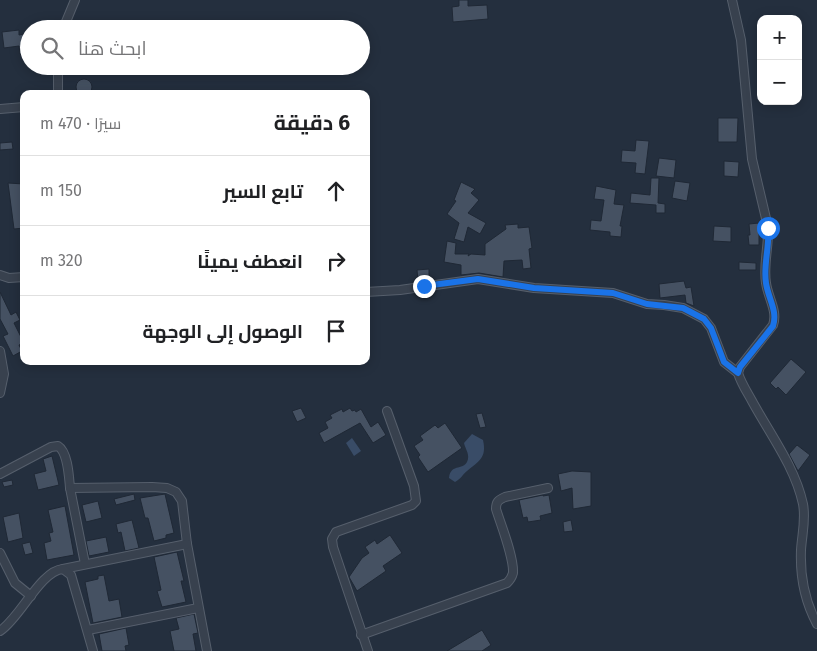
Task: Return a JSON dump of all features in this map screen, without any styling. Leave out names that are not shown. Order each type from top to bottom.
[{"type":"street","points":[[67,20],[75,0]]},
{"type":"street","points":[[732,0],[742,40],[752,159],[768,228],[766,282],[775,318],[773,326],[740,367],[738,373]]},
{"type":"street","points":[[58,75],[58,90]]},
{"type":"street","points":[[0,109],[20,107]]},
{"type":"street","points":[[0,275],[9,278],[20,277]]},
{"type":"street","points":[[370,292],[400,290],[478,279],[534,288],[613,293],[647,304],[683,308],[704,319],[711,328],[724,362],[738,373],[798,487],[803,504],[804,517],[801,564],[808,607],[817,624]]},
{"type":"street","points":[[0,351],[4,366],[0,394]]},
{"type":"street","points":[[368,651],[361,635],[332,539],[336,532],[412,505],[416,501],[414,486],[387,411]]},
{"type":"street","points":[[0,474],[51,447],[58,446],[63,452],[85,564]]},
{"type":"street","points":[[70,488],[167,488],[176,492],[182,502],[187,544],[207,651]]},
{"type":"street","points":[[361,635],[507,583],[513,572],[496,504],[499,499],[504,497],[548,488]]},
{"type":"street","points":[[0,631],[11,622],[50,574],[58,569],[187,544]]},
{"type":"street","points":[[0,553],[15,583],[31,596]]},
{"type":"street","points":[[63,568],[71,575],[93,651]]},
{"type":"street","points":[[88,630],[198,608]]},
{"type":"water","points":[[472,434],[483,440],[483,455],[478,462],[455,482],[449,478],[450,473],[455,468],[466,463],[468,455],[464,443]]},
{"type":"water","points":[[352,438],[361,451],[354,456],[346,443]]},
{"type":"building","points":[[459,0],[468,0],[468,6],[487,5],[488,19],[453,22],[452,7],[459,6]]},
{"type":"building","points":[[19,30],[20,54],[19,46],[4,48],[2,32]]},
{"type":"building","points":[[84,79],[90,81],[91,90],[77,90],[76,87],[78,81]]},
{"type":"building","points":[[718,118],[738,118],[737,142],[718,142]]},
{"type":"building","points":[[636,140],[649,141],[645,174],[635,173],[636,163],[621,162],[622,150],[635,151]]},
{"type":"building","points":[[12,142],[13,149],[0,150],[0,143]]},
{"type":"building","points":[[659,158],[676,160],[674,178],[656,176]]},
{"type":"building","points":[[724,161],[739,162],[738,177],[724,176]]},
{"type":"building","points":[[651,178],[659,178],[658,203],[665,204],[665,213],[656,213],[656,205],[630,203],[631,193],[650,195]]},
{"type":"building","points":[[675,181],[690,183],[687,201],[672,198]]},
{"type":"building","points":[[461,182],[475,189],[471,193],[479,200],[468,213],[486,223],[480,234],[468,227],[464,242],[454,239],[459,223],[447,214],[456,201],[454,200]]},
{"type":"building","points":[[8,183],[20,184],[20,228],[14,229]]},
{"type":"building","points":[[596,186],[616,190],[614,204],[624,205],[620,226],[622,226],[621,237],[610,236],[610,232],[590,230],[591,220],[601,221],[604,200],[594,199]]},
{"type":"building","points":[[759,223],[759,245],[749,245],[749,224]]},
{"type":"building","points":[[518,224],[518,228],[529,227],[532,248],[529,249],[531,268],[523,269],[522,260],[504,261],[503,277],[479,273],[461,275],[461,265],[444,262],[447,241],[456,243],[455,254],[469,254],[468,256],[471,254],[485,255],[485,244],[506,229],[505,225]]},
{"type":"building","points":[[714,226],[731,227],[731,242],[713,241]]},
{"type":"building","points":[[739,262],[756,263],[756,270],[739,270]]},
{"type":"building","points":[[429,269],[429,279],[418,280],[417,270]]},
{"type":"building","points":[[684,281],[686,288],[691,287],[694,306],[686,303],[685,295],[660,298],[659,284]]},
{"type":"building","points":[[0,292],[11,315],[16,312],[20,320],[14,323],[20,335],[20,352],[13,356],[3,336],[8,334],[0,319]]},
{"type":"building","points":[[791,359],[806,372],[786,395],[778,387],[776,389],[770,383]]},
{"type":"building","points":[[301,408],[306,418],[297,422],[292,411]]},
{"type":"building","points":[[350,408],[356,412],[361,409],[371,427],[378,422],[386,435],[373,443],[360,423],[324,443],[319,433],[328,428],[325,422],[332,418],[330,415],[342,409],[343,412]]},
{"type":"building","points":[[482,413],[486,427],[480,428],[476,414]]},
{"type":"building","points":[[445,423],[462,448],[428,472],[418,457],[420,455],[414,446],[423,440],[420,436],[435,425],[438,428]]},
{"type":"building","points":[[797,445],[810,455],[798,471],[789,454]]},
{"type":"building","points":[[52,456],[59,485],[38,490],[34,474],[46,471],[43,459]]},
{"type":"building","points":[[572,471],[591,472],[591,506],[573,509],[572,488],[561,491],[558,474]]},
{"type":"building","points":[[12,480],[13,485],[4,487],[2,482]]},
{"type":"building","points":[[134,494],[135,500],[116,505],[114,499]]},
{"type":"building","points":[[165,494],[174,533],[166,535],[166,538],[154,541],[140,498]]},
{"type":"building","points":[[549,495],[552,513],[540,516],[541,520],[528,522],[527,517],[523,518],[519,500]]},
{"type":"building","points":[[98,501],[102,518],[86,522],[82,505]]},
{"type":"building","points":[[65,506],[74,555],[47,560],[44,543],[51,541],[49,533],[53,532],[48,510]]},
{"type":"building","points":[[19,513],[23,538],[8,542],[3,517]]},
{"type":"building","points":[[132,520],[139,548],[125,551],[121,532],[118,533],[116,524]]},
{"type":"building","points":[[571,520],[573,531],[564,532],[563,522]]},
{"type":"building","points":[[390,535],[402,553],[383,566],[386,571],[357,591],[349,577],[362,558],[369,553],[365,547],[375,540],[377,544]]},
{"type":"building","points":[[106,537],[109,552],[89,556],[86,541]]},
{"type":"building","points":[[30,542],[33,553],[25,555],[22,544]]},
{"type":"building","points":[[177,552],[184,581],[181,581],[186,602],[162,607],[157,591],[161,590],[154,557]]},
{"type":"building","points":[[104,575],[109,601],[119,599],[122,617],[93,623],[85,582],[98,579],[98,576]]},
{"type":"building","points":[[194,614],[198,633],[193,634],[196,651],[174,651],[170,631],[179,629],[176,618]]},
{"type":"building","points":[[126,628],[129,645],[125,646],[126,651],[102,651],[99,634]]},
{"type":"building","points":[[482,630],[491,645],[482,651],[447,651]]},
{"type":"route","points":[[424,286],[478,279],[534,288],[613,293],[635,302],[683,308],[704,319],[711,328],[724,362],[738,373],[748,356],[773,326],[775,318],[766,282],[768,228]]}]
